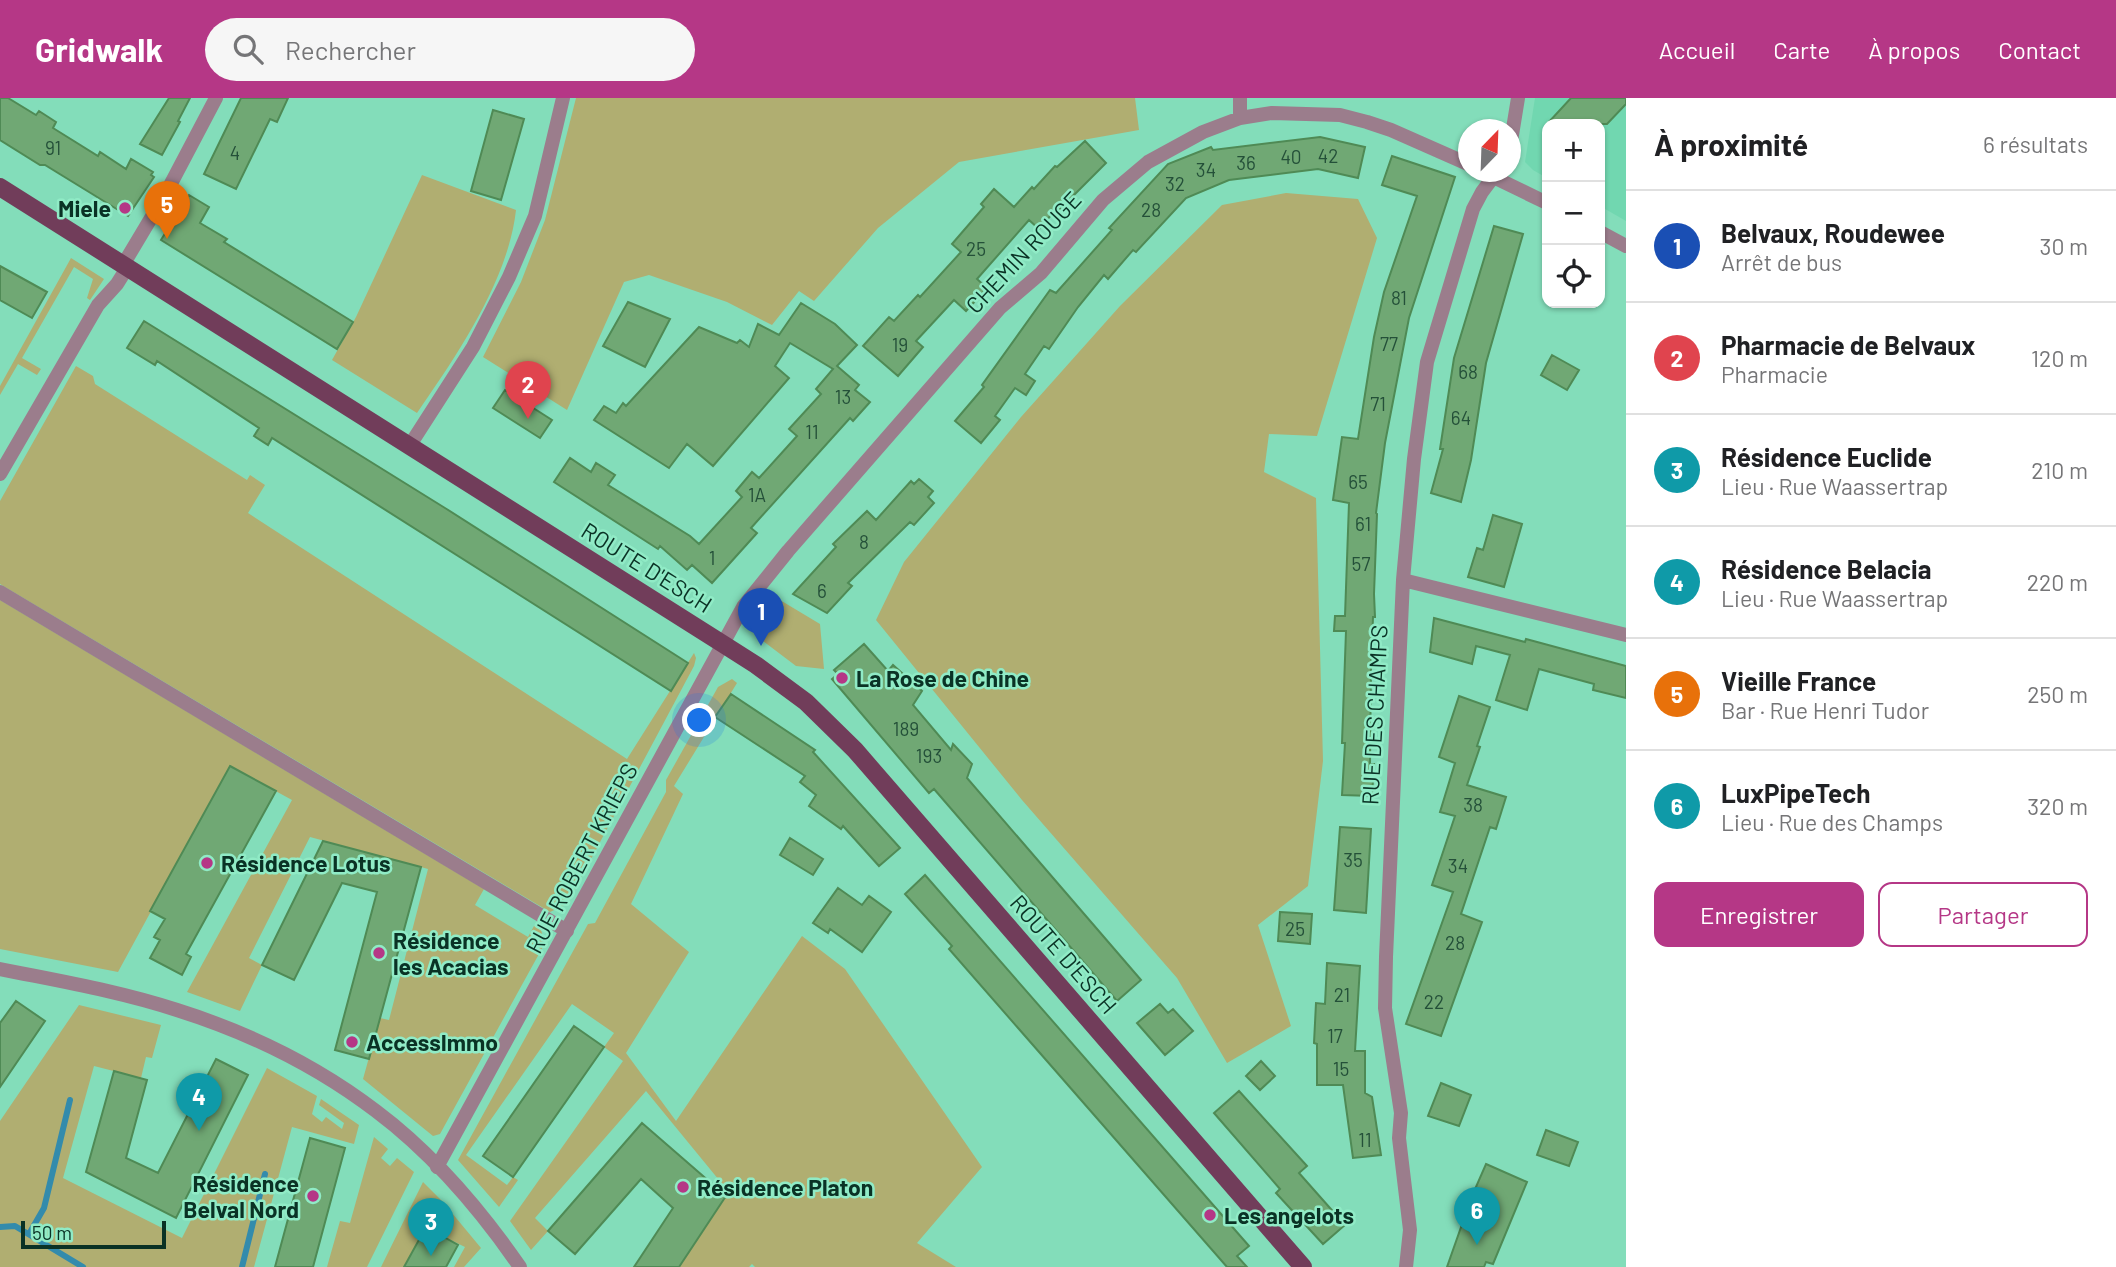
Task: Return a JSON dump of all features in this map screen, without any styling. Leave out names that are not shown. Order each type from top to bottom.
[{"type":"main road","name":"ROUTE D'ESCH","points":[[0,187],[723,643],[806,702],[855,750],[1303,1267]]},
{"type":"street","points":[[0,474],[98,305],[117,284],[216,98]]},
{"type":"street","points":[[410,445],[473,347],[509,277],[535,216],[563,98]]},
{"type":"street","points":[[1240,98],[1240,118]]},
{"type":"street","points":[[1515,119],[1518,98]]},
{"type":"street","name":"CHEMIN ROUGE","points":[[723,643],[743,607],[788,551],[1000,308],[1041,273],[1103,200],[1147,162],[1203,132],[1240,118],[1272,113],[1340,115],[1391,130],[1458,160]]},
{"type":"street","name":"RUE DES CHAMPS","points":[[1406,1267],[1410,1230],[1408,1199],[1399,1138],[1401,1113],[1385,1008],[1403,580],[1414,459],[1427,362],[1474,209],[1487,182]]},
{"type":"street","points":[[1508,182],[1542,200]]},
{"type":"street","points":[[1605,235],[1626,246]]},
{"type":"street","points":[[1403,580],[1626,635]]},
{"type":"street","points":[[0,592],[567,931]]},
{"type":"street","name":"RUE ROBERT KRIEPS","points":[[438,1167],[723,643]]},
{"type":"street","points":[[0,969],[124,995],[175,1009],[226,1027],[315,1072],[368,1105],[438,1167],[475,1206],[520,1267]]},
{"type":"shaded area","points":[[576,98],[1135,98],[1139,130],[959,162],[878,228],[814,301],[799,291],[772,325],[727,302],[649,275],[624,282],[567,410],[483,357],[521,282],[545,220]]},
{"type":"shaded area","points":[[1535,98],[1626,98],[1626,221],[1605,209],[1605,119],[1542,119],[1542,175],[1525,162]]},
{"type":"shaded area","points":[[422,175],[516,210],[503,264],[492,290],[464,342],[417,413],[332,360],[356,317]]},
{"type":"shaded area","points":[[1286,193],[1358,199],[1377,238],[1317,436],[1269,434],[1264,472],[1316,498],[1323,761],[1308,886],[1258,925],[1291,1026],[1227,1063],[1177,978],[1022,800],[876,620],[904,562],[1021,417],[1120,306],[1222,205]]},
{"type":"shaded area","points":[[71,258],[104,279],[90,300],[87,298],[93,279],[74,267],[22,358],[41,369],[37,375],[18,364],[0,395],[0,386]]},
{"type":"shaded area","points":[[76,366],[93,376],[95,384],[247,480],[250,475],[265,485],[248,513],[627,759],[694,653],[694,666],[567,904],[550,912],[0,584],[0,501]]},
{"type":"shaded area","points":[[775,597],[820,624],[824,669],[796,666],[759,638],[759,621]]},
{"type":"shaded area","points":[[0,600],[484,889],[475,905],[528,937],[534,926],[541,930],[545,943],[440,1134],[433,1136],[363,1079],[380,1018],[389,1020],[428,869],[310,837],[249,958],[262,965],[240,1011],[187,992],[292,800],[230,766],[118,972],[0,949]]},
{"type":"shaded area","points":[[732,679],[737,683],[674,786],[683,794],[631,904],[689,952],[626,1053],[676,1121],[802,936],[845,969],[982,1167],[917,1243],[956,1267],[755,1267],[752,1264],[749,1267],[679,1267],[728,1191],[646,1091],[535,1218],[548,1231],[531,1250],[510,1221],[623,1061],[604,1047],[614,1033],[572,1004],[466,1155],[507,1185],[513,1177],[518,1180],[499,1207],[458,1160],[588,924],[595,923],[666,792],[666,780],[718,687]]},
{"type":"shaded area","points":[[79,1005],[161,1025],[152,1058],[146,1057],[141,1078],[94,1066],[63,1178],[182,1238],[267,1068],[317,1096],[312,1114],[322,1122],[326,1117],[342,1129],[344,1123],[319,1105],[321,1099],[359,1125],[354,1144],[292,1127],[254,1267],[0,1267],[0,1121]]},
{"type":"shaded area","points":[[374,1137],[388,1149],[381,1158],[390,1166],[397,1158],[414,1172],[367,1267],[327,1267],[340,1221],[350,1223]]},
{"type":"shaded area","points":[[423,1182],[481,1248],[464,1267],[454,1267],[465,1247],[426,1228],[404,1267],[381,1267]]},
{"type":"building","points":[[0,98],[8,98],[36,115],[39,111],[56,122],[53,128],[98,156],[100,152],[126,169],[131,159],[153,172],[151,175],[154,177],[128,216],[0,140]]},
{"type":"building","points":[[169,98],[190,98],[162,155],[140,144]]},
{"type":"building","points":[[241,98],[288,98],[277,122],[270,119],[236,189],[204,174]]},
{"type":"building","points":[[1571,98],[1626,98],[1626,104],[1607,124],[1605,119],[1552,119]]},
{"type":"building","points":[[493,110],[524,119],[501,200],[471,191]]},
{"type":"building","points":[[1320,137],[1365,147],[1358,178],[1318,169],[1229,180],[1186,198],[1136,252],[1133,250],[1108,279],[1104,275],[1049,349],[1044,346],[1025,374],[1035,381],[1026,395],[1015,388],[995,416],[1000,420],[981,443],[955,421],[984,387],[982,385],[1050,290],[1056,293],[1112,230],[1109,228],[1168,164],[1211,147],[1213,150]]},
{"type":"building","points":[[1085,141],[1106,163],[1060,209],[1058,207],[1039,229],[1029,220],[977,279],[987,288],[966,311],[954,300],[916,341],[923,347],[898,376],[863,346],[889,317],[894,321],[918,295],[920,297],[961,252],[952,244],[984,207],[981,204],[994,189],[1014,207],[1032,187],[1034,189],[1055,166]]},
{"type":"building","points":[[1392,156],[1455,177],[1409,318],[1385,443],[1376,513],[1375,617],[1371,669],[1370,764],[1374,764],[1372,796],[1342,795],[1346,631],[1334,631],[1335,616],[1345,616],[1349,503],[1333,500],[1342,437],[1358,439],[1384,292],[1417,196],[1382,185]]},
{"type":"building","points":[[189,195],[209,207],[200,223],[227,239],[224,242],[353,322],[337,349],[161,240]]},
{"type":"building","points":[[1494,226],[1523,234],[1486,363],[1471,460],[1461,502],[1431,493],[1443,449],[1440,449],[1454,358]]},
{"type":"building","points":[[0,266],[47,292],[32,318],[0,300]]},
{"type":"building","points":[[628,302],[670,319],[645,367],[603,346]]},
{"type":"building","points":[[801,303],[835,324],[857,345],[837,366],[859,385],[855,390],[870,402],[853,421],[850,418],[751,528],[757,533],[712,583],[692,565],[687,570],[660,546],[658,549],[554,482],[570,458],[591,472],[596,463],[615,475],[608,485],[699,544],[742,497],[736,491],[752,472],[759,478],[797,436],[789,429],[821,394],[816,389],[833,369],[790,343],[775,366],[789,378],[713,466],[687,444],[669,468],[594,420],[604,406],[616,413],[623,403],[626,406],[699,327],[737,343],[740,340],[749,347],[758,324],[779,335]]},
{"type":"building","points":[[144,321],[688,663],[671,691],[272,438],[268,445],[254,436],[259,428],[157,361],[155,365],[127,348]]},
{"type":"building","points":[[1552,355],[1579,370],[1567,390],[1541,375]]},
{"type":"building","points":[[505,390],[552,420],[540,438],[493,408]]},
{"type":"building","points":[[919,479],[933,491],[928,497],[934,503],[914,525],[910,522],[848,583],[852,586],[827,613],[793,594],[836,547],[833,544],[867,511],[876,520],[911,481],[914,484]]},
{"type":"building","points":[[1493,515],[1522,524],[1504,587],[1468,577],[1477,548],[1483,550]]},
{"type":"building","points":[[1434,618],[1626,666],[1626,698],[1593,690],[1594,684],[1539,669],[1527,710],[1496,700],[1510,655],[1476,646],[1472,664],[1430,652]]},
{"type":"building","points":[[864,644],[888,671],[893,665],[922,691],[913,705],[951,750],[953,744],[972,764],[967,778],[1141,980],[1117,1001],[934,789],[929,793],[832,679],[838,674],[834,670]]},
{"type":"building","points":[[731,694],[815,750],[813,752],[900,848],[879,866],[843,826],[841,829],[809,806],[816,795],[800,782],[805,776],[715,717]]},
{"type":"building","points":[[1459,696],[1490,707],[1467,785],[1506,797],[1496,829],[1490,827],[1461,914],[1482,922],[1441,1036],[1406,1024],[1453,892],[1432,885],[1455,816],[1440,812],[1455,763],[1439,757]]},
{"type":"building","name":"Résidence Lotus","points":[[230,766],[276,791],[186,954],[191,957],[182,975],[150,958],[160,940],[154,937],[165,919],[150,911]]},
{"type":"building","points":[[1340,827],[1371,829],[1366,913],[1334,910]]},
{"type":"building","points":[[790,838],[823,859],[813,875],[780,855]]},
{"type":"building","name":"Résidence les Acacias","points":[[323,841],[421,867],[369,1059],[335,1050],[377,892],[342,883],[294,980],[262,965]]},
{"type":"building","points":[[925,875],[1249,1246],[1237,1256],[1247,1267],[1227,1267],[949,949],[952,946],[905,894]]},
{"type":"building","points":[[838,888],[862,905],[869,896],[891,912],[862,952],[830,929],[828,933],[813,923]]},
{"type":"building","points":[[1280,912],[1312,914],[1310,944],[1278,941]]},
{"type":"building","points":[[1327,963],[1360,966],[1355,1051],[1365,1051],[1365,1093],[1372,1097],[1381,1155],[1353,1158],[1343,1085],[1317,1085],[1317,1044],[1314,1043],[1316,1003],[1325,1004]]},
{"type":"building","points":[[16,1001],[45,1021],[0,1087],[0,1023]]},
{"type":"building","points":[[1160,1004],[1168,1013],[1173,1009],[1193,1031],[1165,1055],[1137,1023]]},
{"type":"building","points":[[574,1026],[604,1047],[513,1177],[483,1156]]},
{"type":"building","points":[[216,1059],[248,1075],[176,1218],[86,1172],[114,1071],[147,1080],[126,1158],[158,1173]]},
{"type":"building","points":[[1261,1061],[1275,1076],[1260,1090],[1246,1076]]},
{"type":"building","points":[[1441,1083],[1471,1095],[1459,1126],[1428,1116]]},
{"type":"building","points":[[1239,1091],[1307,1166],[1299,1173],[1345,1225],[1323,1244],[1276,1193],[1280,1189],[1214,1113]]},
{"type":"building","name":"Résidence Platon","points":[[642,1123],[726,1196],[679,1267],[634,1267],[673,1208],[641,1179],[575,1254],[548,1231]]},
{"type":"building","points":[[1546,1130],[1578,1142],[1569,1166],[1537,1155]]},
{"type":"building","name":"Résidence Belval Nord","points":[[310,1138],[345,1148],[313,1267],[275,1267]]},
{"type":"building","points":[[1486,1164],[1527,1182],[1493,1264],[1486,1262],[1484,1267],[1447,1267],[1465,1212]]},
{"type":"building","points":[[426,1227],[458,1245],[446,1267],[404,1267]]},
{"type":"waterway","points":[[29,1234],[44,1208],[70,1100]]},
{"type":"waterway","points":[[242,1267],[265,1174]]},
{"type":"waterway","points":[[0,1227],[15,1226],[83,1267]]},
{"type":"place","name":"Miele","points":[[125,208]]},
{"type":"place","name":"Vieille France","points":[[167,239]]},
{"type":"place","name":"Pharmacie de Belvaux","points":[[528,419]]},
{"type":"place","name":"Belvaux, Roudewee","points":[[761,646]]},
{"type":"place","name":"La Rose de Chine","points":[[842,678]]},
{"type":"place","name":"Résidence Lotus","points":[[207,863]]},
{"type":"place","name":"Résidence les Acacias","points":[[379,953]]},
{"type":"place","name":"AccessImmo","points":[[352,1042]]},
{"type":"place","name":"Résidence Belacia","points":[[199,1131]]},
{"type":"place","name":"Résidence Platon","points":[[683,1187]]},
{"type":"place","name":"Résidence Belval Nord","points":[[313,1196]]},
{"type":"place","name":"Les angelots","points":[[1210,1215]]},
{"type":"place","name":"LuxPipeTech","points":[[1477,1245]]},
{"type":"place","name":"Résidence Euclide","points":[[431,1256]]}]
